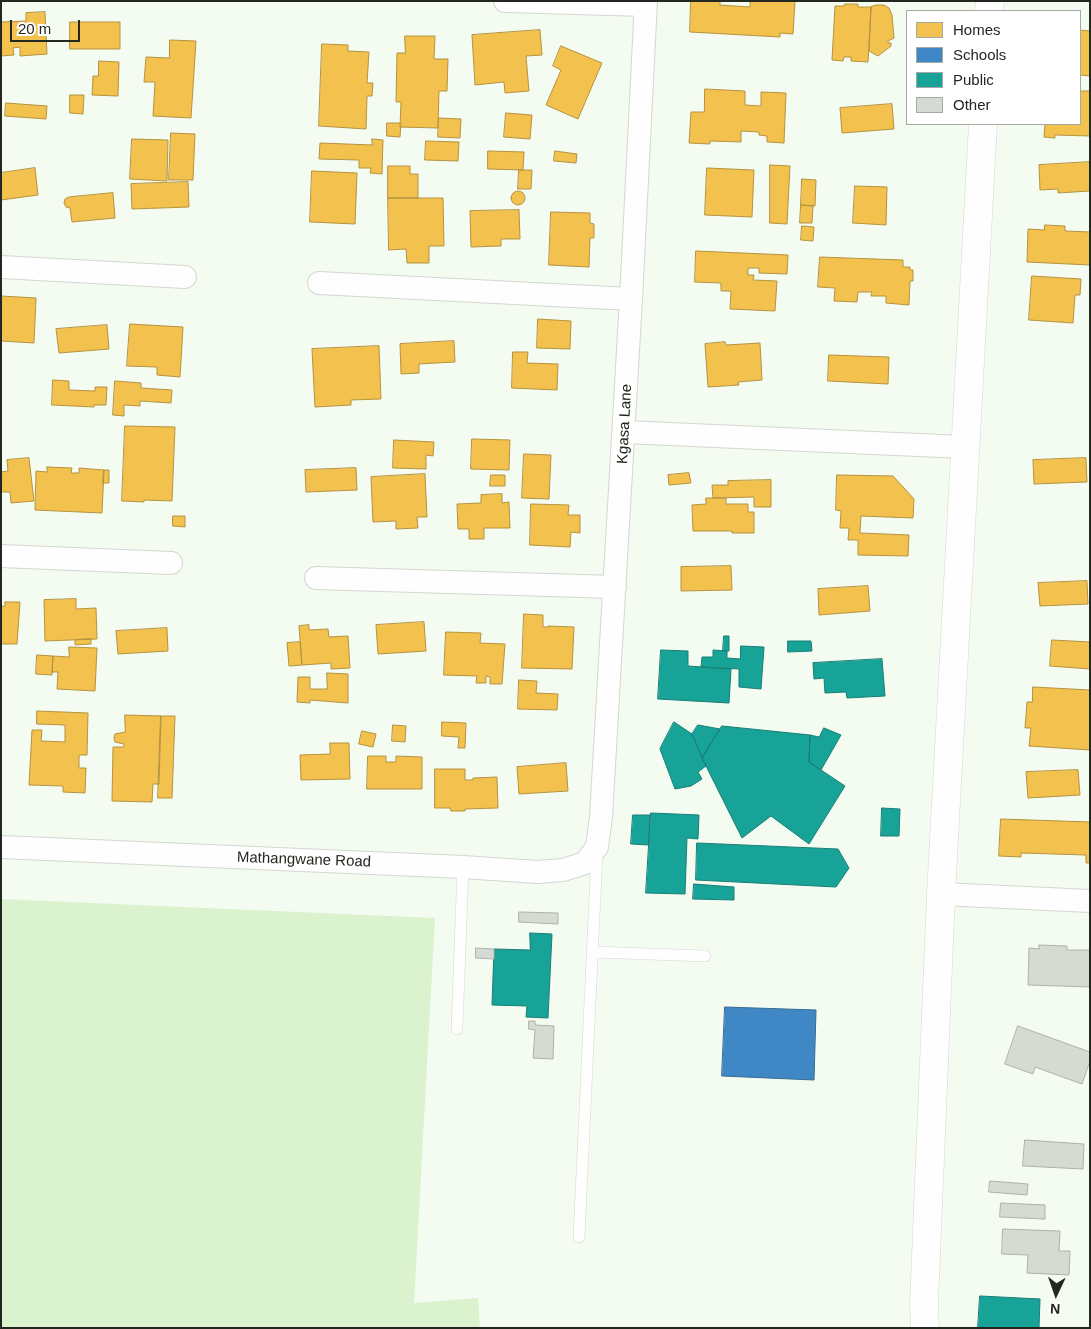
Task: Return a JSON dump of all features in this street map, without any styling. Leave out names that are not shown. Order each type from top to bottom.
[{"type":"street","points":[[504,1],[645,3]]},
{"type":"street","name":"Kgasa Lane","points":[[597,847],[602,817],[632,299],[645,3]]},
{"type":"street","points":[[922,1320],[941,894],[983,125]]},
{"type":"street","points":[[1,267],[185,277]]},
{"type":"street","points":[[319,283],[632,299]]},
{"type":"street","points":[[624,432],[964,447]]},
{"type":"street","points":[[1,556],[171,564]]},
{"type":"street","points":[[316,578],[615,587]]},
{"type":"street","name":"Mathangwane Road","points":[[1,847],[462,867],[537,872],[563,870],[585,863],[597,847]]},
{"type":"street","points":[[941,894],[1090,901]]},
{"type":"lane","points":[[580,1237],[597,847]]},
{"type":"lane","points":[[456,1029],[462,867]]},
{"type":"lane","points":[[593,952],[705,956]]},
{"type":"green space","points":[[1,899],[435,918],[414,1303],[478,1298],[480,1328],[1,1328]]},
{"type":"building: Homes","points":[[691,1],[720,1],[720,5],[750,7],[750,1],[795,1],[793,34],[780,33],[780,37],[690,32]]},
{"type":"building: Homes","points":[[845,4],[871,7],[868,62],[851,61],[851,57],[844,57],[843,61],[832,60],[835,6],[844,6]]},
{"type":"building: Homes","points":[[884,5],[889,8],[892,15],[894,38],[888,41],[888,43],[891,43],[891,46],[878,56],[869,51],[871,7]]},
{"type":"building: Homes","points":[[45,12],[47,54],[20,56],[20,47],[13,48],[14,55],[1,56],[1,22],[26,21],[26,13]]},
{"type":"building: Homes","points":[[70,22],[120,22],[120,49],[70,49]]},
{"type":"building: Homes","points":[[540,30],[542,55],[526,56],[529,91],[505,93],[504,82],[475,85],[472,35]]},
{"type":"building: Homes","points":[[1081,30],[1090,31],[1090,76],[1081,75]]},
{"type":"building: Homes","points":[[405,36],[435,36],[434,59],[448,59],[447,91],[439,91],[438,128],[400,127],[401,102],[396,102],[397,53],[405,53]]},
{"type":"building: Homes","points":[[170,40],[196,41],[191,118],[153,116],[155,82],[144,82],[146,57],[169,58]]},
{"type":"building: Homes","points":[[322,44],[348,45],[348,51],[369,52],[367,83],[373,83],[372,96],[367,96],[366,129],[319,126]]},
{"type":"building: Homes","points":[[561,46],[602,63],[578,119],[546,105],[561,70],[553,66]]},
{"type":"building: Homes","points":[[99,61],[119,62],[118,96],[92,95],[93,76],[98,76]]},
{"type":"building: Homes","points":[[705,89],[745,91],[745,105],[761,106],[761,92],[786,93],[784,143],[767,142],[767,136],[759,135],[759,132],[741,131],[741,142],[710,141],[710,144],[689,143],[691,112],[704,112]]},
{"type":"building: Homes","points":[[1081,91],[1090,91],[1090,136],[1055,135],[1055,138],[1044,137],[1045,125],[1081,125]]},
{"type":"building: Homes","points":[[70,95],[84,95],[83,114],[70,113]]},
{"type":"building: Homes","points":[[6,103],[47,106],[46,119],[5,116]]},
{"type":"building: Homes","points":[[892,104],[894,129],[842,133],[840,108]]},
{"type":"building: Homes","points":[[506,113],[532,115],[530,139],[504,137]]},
{"type":"building: Homes","points":[[439,118],[461,119],[460,138],[438,137]]},
{"type":"building: Homes","points":[[387,123],[401,123],[400,137],[387,136]]},
{"type":"building: Homes","points":[[171,133],[195,134],[193,180],[169,180]]},
{"type":"building: Homes","points":[[132,139],[168,140],[167,181],[130,179]]},
{"type":"building: Homes","points":[[372,139],[383,140],[382,174],[370,173],[371,168],[359,168],[359,160],[319,159],[320,143],[372,145]]},
{"type":"building: Homes","points":[[426,141],[459,142],[458,161],[425,160]]},
{"type":"building: Homes","points":[[488,151],[524,152],[523,170],[488,169]]},
{"type":"building: Homes","points":[[555,151],[577,154],[576,163],[554,161]]},
{"type":"building: Homes","points":[[1090,162],[1090,191],[1058,193],[1058,189],[1040,190],[1039,165]]},
{"type":"building: Homes","points":[[770,165],[790,166],[787,224],[770,223]]},
{"type":"building: Homes","points":[[388,166],[410,166],[410,174],[418,174],[418,198],[388,198]]},
{"type":"building: Homes","points":[[35,168],[38,195],[1,200],[1,173]]},
{"type":"building: Homes","points":[[707,168],[754,170],[752,217],[705,215]]},
{"type":"building: Homes","points":[[519,170],[532,170],[531,189],[518,189]]},
{"type":"building: Homes","points":[[312,171],[357,173],[355,224],[310,222]]},
{"type":"building: Homes","points":[[802,179],[816,180],[815,206],[801,205]]},
{"type":"building: Homes","points":[[188,182],[189,207],[132,209],[131,184]]},
{"type":"building: Homes","points":[[855,186],[887,187],[886,225],[853,223]]},
{"type":"building: Homes","points":[[518,191],[523,193],[525,198],[523,203],[518,205],[513,203],[511,198],[513,193]]},
{"type":"building: Homes","points":[[113,193],[115,218],[72,222],[70,208],[66,207],[65,199]]},
{"type":"building: Homes","points":[[388,198],[443,198],[444,246],[429,246],[429,263],[407,263],[406,249],[389,250]]},
{"type":"building: Homes","points":[[801,205],[813,206],[812,223],[800,223]]},
{"type":"building: Homes","points":[[519,210],[520,239],[501,239],[501,246],[471,247],[470,211]]},
{"type":"building: Homes","points":[[551,212],[590,213],[590,223],[594,224],[594,238],[590,238],[589,267],[549,265]]},
{"type":"building: Homes","points":[[1045,225],[1065,226],[1065,231],[1090,232],[1090,265],[1027,262],[1028,229],[1044,230]]},
{"type":"building: Homes","points":[[802,226],[814,227],[813,241],[801,240]]},
{"type":"building: Homes","points":[[696,251],[788,255],[787,274],[759,273],[759,268],[748,268],[748,275],[754,275],[753,280],[777,281],[775,311],[730,309],[731,291],[721,291],[721,283],[695,282]]},
{"type":"building: Homes","points":[[820,257],[903,260],[903,267],[910,267],[910,270],[913,270],[913,281],[910,281],[909,305],[886,303],[886,296],[871,296],[872,292],[858,292],[857,302],[834,301],[835,288],[818,287]]},
{"type":"building: Homes","points":[[1032,276],[1081,279],[1080,295],[1075,295],[1073,323],[1029,320]]},
{"type":"building: Homes","points":[[1,296],[36,298],[34,343],[1,341]]},
{"type":"building: Homes","points":[[538,319],[571,321],[570,349],[537,348]]},
{"type":"building: Homes","points":[[130,324],[183,327],[180,377],[157,375],[157,367],[127,366]]},
{"type":"building: Homes","points":[[107,325],[109,349],[59,353],[56,329]]},
{"type":"building: Homes","points":[[454,341],[455,362],[419,364],[419,373],[401,374],[400,344]]},
{"type":"building: Homes","points":[[725,342],[726,345],[760,343],[762,380],[738,382],[739,385],[708,387],[705,344]]},
{"type":"building: Homes","points":[[379,346],[381,399],[351,400],[351,405],[315,407],[312,349]]},
{"type":"building: Homes","points":[[513,352],[528,352],[527,363],[558,364],[557,390],[512,388]]},
{"type":"building: Homes","points":[[829,355],[889,357],[888,384],[828,381]]},
{"type":"building: Homes","points":[[53,380],[69,381],[69,390],[95,391],[95,387],[107,387],[106,405],[94,405],[94,407],[52,405]]},
{"type":"building: Homes","points":[[115,381],[141,383],[141,388],[172,390],[171,403],[140,401],[140,406],[124,405],[124,416],[113,415]]},
{"type":"building: Homes","points":[[125,426],[175,427],[172,501],[122,501]]},
{"type":"building: Homes","points":[[472,439],[510,440],[509,470],[471,469]]},
{"type":"building: Homes","points":[[394,440],[434,442],[433,456],[426,455],[426,469],[393,468]]},
{"type":"building: Homes","points":[[524,454],[551,455],[549,499],[522,498]]},
{"type":"building: Homes","points":[[29,458],[34,501],[11,503],[10,492],[1,492],[1,472],[8,471],[7,460]]},
{"type":"building: Homes","points":[[1086,458],[1087,482],[1034,484],[1033,460]]},
{"type":"building: Homes","points":[[47,467],[72,468],[71,473],[79,473],[79,468],[104,470],[102,513],[35,510],[36,471],[47,472]]},
{"type":"building: Homes","points":[[356,468],[357,490],[306,492],[305,470]]},
{"type":"building: Homes","points":[[104,470],[109,470],[109,483],[103,483]]},
{"type":"building: Homes","points":[[689,473],[691,483],[669,485],[668,475]]},
{"type":"building: Homes","points":[[425,474],[427,517],[417,517],[418,528],[396,529],[396,521],[373,522],[371,477]]},
{"type":"building: Homes","points":[[491,475],[505,475],[505,486],[490,486]]},
{"type":"building: Homes","points":[[837,475],[893,476],[914,499],[913,518],[861,516],[860,533],[909,535],[908,556],[858,555],[858,540],[848,540],[849,528],[840,528],[841,511],[836,510]]},
{"type":"building: Homes","points":[[771,480],[771,507],[754,507],[754,497],[713,498],[712,485],[728,485],[728,481]]},
{"type":"building: Homes","points":[[502,494],[502,503],[509,502],[510,528],[484,528],[484,539],[469,539],[469,529],[458,529],[457,504],[481,503],[481,495]]},
{"type":"building: Homes","points":[[706,498],[726,498],[726,504],[748,504],[748,512],[754,512],[754,533],[693,531],[692,505],[706,504]]},
{"type":"building: Homes","points":[[531,504],[569,505],[568,515],[580,515],[580,533],[571,532],[570,547],[530,545]]},
{"type":"building: Homes","points":[[173,516],[185,516],[185,527],[173,526]]},
{"type":"building: Homes","points":[[731,566],[732,590],[681,591],[681,567]]},
{"type":"building: Homes","points":[[1087,581],[1088,604],[1040,606],[1038,583]]},
{"type":"building: Homes","points":[[868,586],[870,611],[819,615],[818,589]]},
{"type":"building: Homes","points":[[76,599],[76,609],[96,608],[97,639],[45,641],[44,600]]},
{"type":"building: Homes","points":[[5,602],[20,602],[17,644],[1,644],[1,606],[5,606]]},
{"type":"building: Homes","points":[[524,614],[543,615],[543,627],[574,627],[572,669],[522,668]]},
{"type":"building: Homes","points":[[424,622],[426,651],[378,654],[376,625]]},
{"type":"building: Homes","points":[[309,625],[309,630],[328,629],[329,637],[348,636],[350,668],[331,669],[331,663],[302,665],[299,626]]},
{"type":"building: Homes","points":[[167,628],[168,651],[118,654],[116,631]]},
{"type":"building: Homes","points":[[446,632],[481,633],[480,643],[505,644],[502,684],[490,684],[490,677],[486,676],[486,683],[476,683],[477,676],[444,675]]},
{"type":"building: Homes","points":[[91,639],[91,644],[75,645],[75,640]]},
{"type":"building: Homes","points":[[1052,640],[1090,642],[1090,669],[1050,666]]},
{"type":"building: Homes","points":[[300,642],[302,665],[289,666],[287,643]]},
{"type":"building: Homes","points":[[69,647],[97,648],[95,691],[57,689],[58,672],[52,672],[53,656],[69,657]]},
{"type":"building: Homes","points":[[37,655],[53,656],[52,675],[36,674]]},
{"type":"building: Homes","points":[[327,673],[348,674],[348,703],[310,700],[310,703],[297,702],[298,677],[310,677],[310,689],[327,689]]},
{"type":"building: Homes","points":[[519,680],[537,681],[536,693],[558,694],[557,710],[518,709]]},
{"type":"building: Homes","points":[[1033,687],[1090,690],[1090,750],[1029,746],[1031,728],[1025,728],[1027,702],[1032,702]]},
{"type":"building: Homes","points":[[37,711],[88,713],[87,755],[79,755],[79,768],[86,768],[85,793],[63,792],[63,786],[29,785],[32,730],[42,730],[41,741],[65,742],[65,725],[37,724]]},
{"type":"building: Homes","points":[[125,715],[161,716],[159,784],[153,784],[152,802],[112,801],[113,747],[124,747],[124,744],[115,742],[114,738],[115,734],[125,732]]},
{"type":"building: Homes","points":[[161,716],[175,716],[172,798],[158,798]]},
{"type":"building: Homes","points":[[442,722],[466,723],[465,748],[458,748],[459,737],[442,736]]},
{"type":"building: Homes","points":[[393,725],[406,726],[405,742],[392,741]]},
{"type":"building: Homes","points":[[362,731],[376,734],[373,747],[359,744]]},
{"type":"building: Homes","points":[[330,743],[349,743],[350,779],[301,780],[300,755],[330,754]]},
{"type":"building: Homes","points":[[368,756],[386,756],[386,762],[396,762],[396,756],[422,757],[422,789],[367,789]]},
{"type":"building: Homes","points":[[566,763],[568,791],[519,794],[517,767]]},
{"type":"building: Homes","points":[[435,769],[465,769],[465,780],[497,777],[498,808],[451,811],[450,808],[435,808]]},
{"type":"building: Homes","points":[[1078,770],[1080,795],[1028,798],[1026,772]]},
{"type":"building: Homes","points":[[1001,819],[1090,822],[1090,863],[1086,863],[1086,855],[1021,853],[1021,857],[999,856]]},
{"type":"building: Schools","points":[[725,1007],[816,1010],[814,1080],[722,1076]]},
{"type":"building: Public","points":[[724,636],[729,636],[729,651],[723,651]]},
{"type":"building: Public","points":[[788,641],[811,641],[812,651],[788,652]]},
{"type":"building: Public","points":[[741,646],[764,647],[761,689],[739,687],[739,669],[701,667],[702,657],[713,657],[713,650],[727,651],[727,658],[740,659]]},
{"type":"building: Public","points":[[661,650],[688,651],[688,666],[731,669],[729,703],[658,699]]},
{"type":"building: Public","points":[[882,659],[885,696],[847,698],[846,692],[825,693],[824,678],[814,679],[813,663]]},
{"type":"building: Public","points":[[674,722],[692,734],[706,766],[698,772],[702,779],[691,786],[675,789],[660,749]]},
{"type":"building: Public","points":[[698,725],[720,729],[702,758],[692,734]]},
{"type":"building: Public","points":[[722,726],[810,735],[809,762],[845,786],[809,844],[771,816],[742,838],[702,758]]},
{"type":"building: Public","points":[[824,728],[841,735],[821,770],[809,762],[810,735],[819,737]]},
{"type":"building: Public","points":[[882,808],[900,809],[899,836],[881,836]]},
{"type":"building: Public","points":[[651,813],[699,815],[698,839],[687,838],[685,894],[646,893]]},
{"type":"building: Public","points":[[633,815],[650,815],[649,845],[631,844]]},
{"type":"building: Public","points":[[697,843],[838,849],[849,868],[836,887],[696,880]]},
{"type":"building: Public","points":[[694,884],[734,887],[734,900],[693,899]]},
{"type":"building: Public","points":[[530,933],[552,934],[548,1018],[526,1017],[527,1006],[492,1005],[494,949],[530,950]]},
{"type":"building: Public","points":[[980,1296],[1040,1299],[1039,1328],[978,1328]]},
{"type":"building: Other","points":[[519,912],[558,913],[558,924],[519,922]]},
{"type":"building: Other","points":[[1039,945],[1067,946],[1067,950],[1090,950],[1090,987],[1028,985],[1029,948],[1039,949]]},
{"type":"building: Other","points":[[476,948],[494,949],[494,959],[476,958]]},
{"type":"building: Other","points":[[529,1021],[535,1021],[535,1025],[554,1026],[553,1059],[533,1058],[535,1030],[529,1029]]},
{"type":"building: Other","points":[[1018,1026],[1090,1052],[1090,1061],[1082,1084],[1035,1067],[1033,1074],[1005,1064]]},
{"type":"building: Other","points":[[1025,1140],[1084,1144],[1083,1169],[1023,1166]]},
{"type":"building: Other","points":[[990,1181],[1028,1184],[1027,1195],[989,1192]]},
{"type":"building: Other","points":[[1001,1203],[1045,1205],[1045,1219],[1000,1217]]},
{"type":"building: Other","points":[[1003,1229],[1060,1231],[1059,1251],[1070,1251],[1069,1275],[1027,1273],[1028,1255],[1002,1254]]}]
